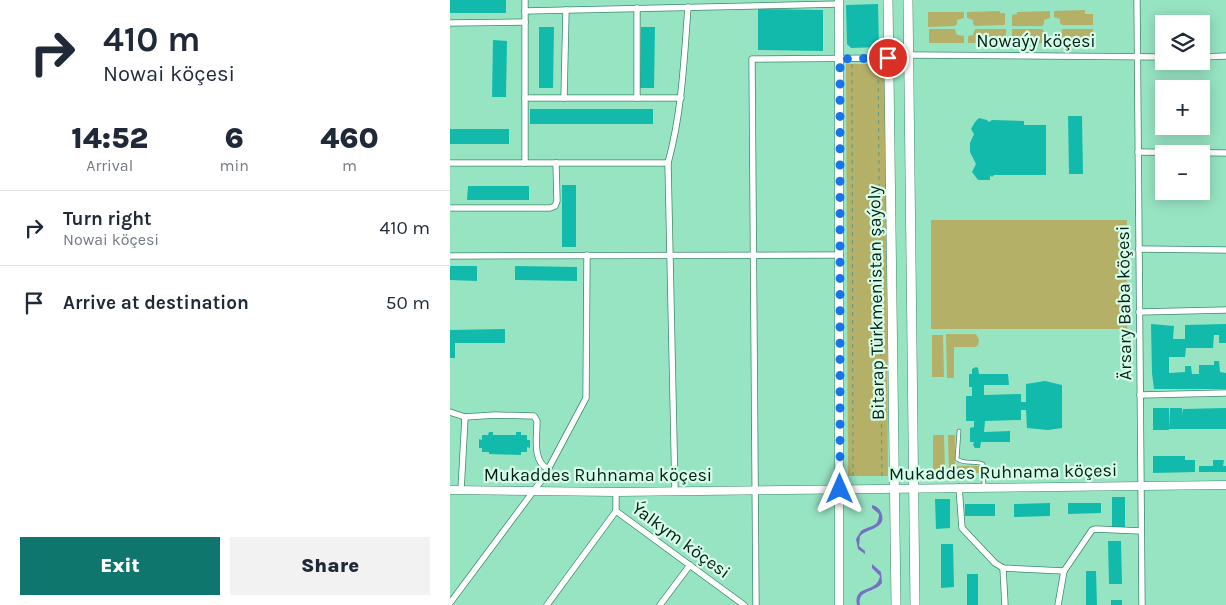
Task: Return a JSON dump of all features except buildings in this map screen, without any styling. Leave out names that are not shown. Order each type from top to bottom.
[{"type":"main road","name":"Bitarap Türkmenistan şaýoly","points":[[888,0],[896,605]]},
{"type":"main road","name":"Bitarap Türkmenistan şaýoly","points":[[908,0],[915,605]]},
{"type":"street","points":[[525,0],[525,164]]},
{"type":"street","name":"Ärsary Baba köçesi","points":[[1137,0],[1142,605]]},
{"type":"street","points":[[525,11],[839,2],[839,605]]},
{"type":"street","points":[[675,491],[668,163],[677,132],[688,7]]},
{"type":"street","points":[[637,8],[637,98]]},
{"type":"street","points":[[564,98],[566,10]]},
{"type":"street","points":[[450,23],[525,22]]},
{"type":"street","name":"Nowaýy köçesi","points":[[908,55],[1155,57]]},
{"type":"street","points":[[1210,56],[1226,56]]},
{"type":"street","points":[[756,605],[752,60],[888,58]]},
{"type":"street","points":[[525,98],[681,98]]},
{"type":"street","points":[[1138,152],[1226,153]]},
{"type":"street","points":[[450,208],[550,208],[555,206],[557,201],[556,163]]},
{"type":"street","points":[[450,164],[668,163]]},
{"type":"street","points":[[1139,250],[1226,250]]},
{"type":"street","points":[[450,256],[840,255]]},
{"type":"street","points":[[450,603],[548,469],[586,398],[587,256]]},
{"type":"street","points":[[1139,312],[1226,310]]},
{"type":"street","points":[[1140,395],[1226,393]]},
{"type":"street","points":[[450,412],[465,417],[494,415],[534,416],[537,421],[538,459],[548,469]]},
{"type":"street","points":[[461,490],[465,417]]},
{"type":"street","name":"Mukaddes Ruhnama köçesi","points":[[450,490],[616,492],[1226,485]]},
{"type":"street","points":[[959,487],[962,528],[995,563],[1003,568],[1064,571]]},
{"type":"street","name":"Ýalkym köçesi","points":[[616,492],[616,511],[744,605]]},
{"type":"street","points":[[547,605],[616,511]]},
{"type":"street","points":[[1058,605],[1064,571],[1092,530],[1095,528],[1141,531]]},
{"type":"street","points":[[660,605],[690,565]]},
{"type":"street","points":[[1003,568],[1005,605]]},
{"type":"lane","points":[[959,431],[957,459],[961,462],[983,464],[984,487]]},
{"type":"path","points":[[878,58],[882,476]]},
{"type":"path","points":[[852,59],[853,476]]},
{"type":"shaded area","points":[[1085,10],[1085,14],[1093,14],[1093,25],[1062,25],[1060,19],[1054,17],[1054,11]]},
{"type":"shaded area","points":[[1000,11],[1000,13],[1005,13],[1005,25],[975,26],[973,20],[967,18],[967,12]]},
{"type":"shaded area","points":[[1050,11],[1050,18],[1044,20],[1042,26],[1012,26],[1012,15],[1017,14],[1017,12]]},
{"type":"shaded area","points":[[928,12],[964,12],[964,18],[957,20],[955,26],[928,27]]},
{"type":"shaded area","points":[[929,29],[955,29],[957,35],[964,36],[964,43],[929,43]]},
{"type":"shaded area","points":[[975,29],[1006,29],[1006,38],[997,39],[997,43],[968,43],[968,36],[973,35]]},
{"type":"shaded area","points":[[1012,29],[1042,29],[1045,35],[1051,37],[1051,43],[1020,44],[1020,39],[1012,39]]},
{"type":"shaded area","points":[[1062,29],[1093,29],[1093,38],[1085,38],[1085,43],[1055,44],[1056,35],[1061,35]]},
{"type":"shaded area","points":[[846,64],[885,64],[888,476],[848,476]]},
{"type":"shaded area","points":[[931,220],[1127,220],[1127,329],[931,329]]},
{"type":"shaded area","points":[[946,334],[976,334],[979,340],[978,345],[975,347],[954,347],[954,378],[947,378]]},
{"type":"shaded area","points":[[932,335],[943,335],[944,377],[932,377]]},
{"type":"shaded area","points":[[933,435],[944,435],[945,473],[933,473]]},
{"type":"shaded area","points":[[948,435],[955,435],[955,466],[978,466],[981,468],[980,473],[949,473]]},
{"type":"shaded area","points":[[872,505],[881,512],[882,522],[860,536],[859,546],[865,551],[865,554],[858,549],[856,539],[861,531],[876,524],[879,519],[879,514],[872,508]]},
{"type":"shaded area","points":[[872,564],[881,572],[882,583],[861,596],[860,605],[857,605],[858,594],[878,582],[880,576],[872,568]]},
{"type":"route","points":[[840,489],[840,59],[888,58]]}]
